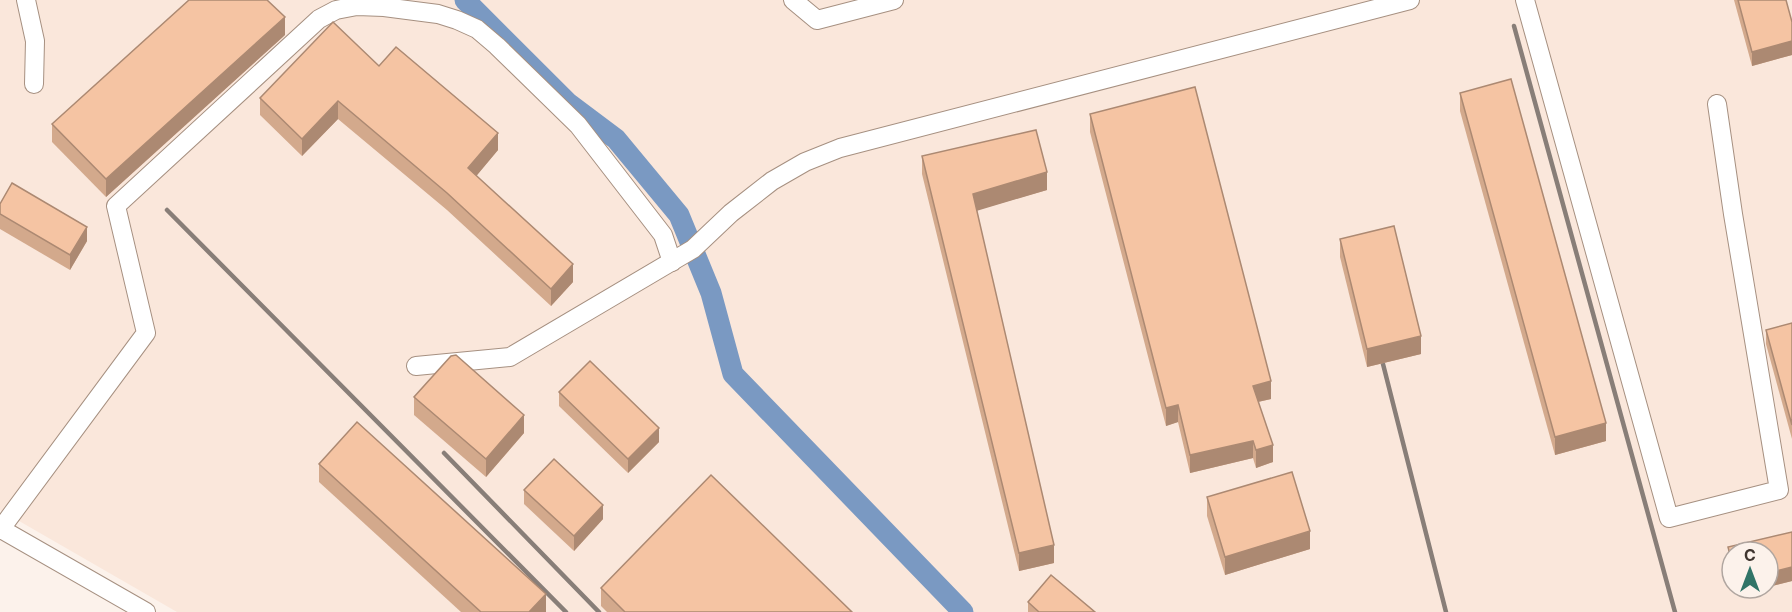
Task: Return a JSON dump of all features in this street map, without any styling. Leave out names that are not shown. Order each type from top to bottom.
[{"type":"street","points":[[26,0],[35,41],[34,84]]},
{"type":"street","points":[[793,0],[818,20],[894,0]]},
{"type":"street","points":[[416,366],[510,357],[693,249],[731,213],[772,181],[805,162],[840,148],[1410,0]]},
{"type":"street","points":[[1525,0],[1669,518],[1779,490],[1717,104]]},
{"type":"street","points":[[146,612],[1,529],[146,333],[116,206],[319,19],[336,10],[357,6],[413,10],[457,20],[477,29],[578,126],[663,235],[672,262]]},
{"type":"shaded area","points":[[0,0],[1792,0],[1792,612],[177,612],[0,510]]},
{"type":"building","points":[[189,0],[267,0],[285,17],[106,179],[52,124]]},
{"type":"building","points":[[1738,0],[1786,0],[1792,22],[1792,41],[1752,52]]},
{"type":"building","points":[[333,22],[379,66],[396,47],[498,133],[468,168],[573,264],[551,289],[447,193],[338,101],[302,139],[260,98]]},
{"type":"building","points":[[1511,79],[1606,423],[1555,437],[1460,93]]},
{"type":"building","points":[[1195,87],[1271,381],[1253,386],[1273,445],[1256,450],[1253,441],[1190,455],[1178,405],[1166,408],[1090,114]]},
{"type":"building","points":[[1036,130],[1047,172],[973,194],[1054,545],[1019,553],[922,156]]},
{"type":"building","points":[[12,183],[87,227],[70,255],[0,214],[0,204]]},
{"type":"building","points":[[1394,226],[1421,336],[1367,349],[1340,239]]},
{"type":"building","points":[[1792,323],[1792,425],[1766,330]]},
{"type":"building","points":[[456,355],[524,415],[486,459],[414,397],[451,356]]},
{"type":"building","points":[[590,361],[659,428],[628,459],[559,392]]},
{"type":"building","points":[[357,422],[546,594],[529,612],[481,612],[319,464]]},
{"type":"building","points":[[554,459],[603,505],[574,536],[524,490]]},
{"type":"building","points":[[1292,472],[1310,531],[1225,557],[1207,497]]},
{"type":"building","points":[[711,475],[852,612],[625,612],[601,588]]},
{"type":"building","points":[[1792,532],[1792,567],[1780,570],[1780,540],[1758,540]]},
{"type":"building","points":[[1051,575],[1095,612],[1039,612],[1028,602]]},
{"type":"waterway","points":[[465,0],[568,103],[616,139],[679,215],[711,293],[733,374],[963,612]]},
{"type":"railway","points":[[1514,26],[1675,612]]},
{"type":"railway","points":[[167,210],[566,612]]},
{"type":"railway","points":[[1383,364],[1446,612]]},
{"type":"railway","points":[[444,453],[599,612]]}]
